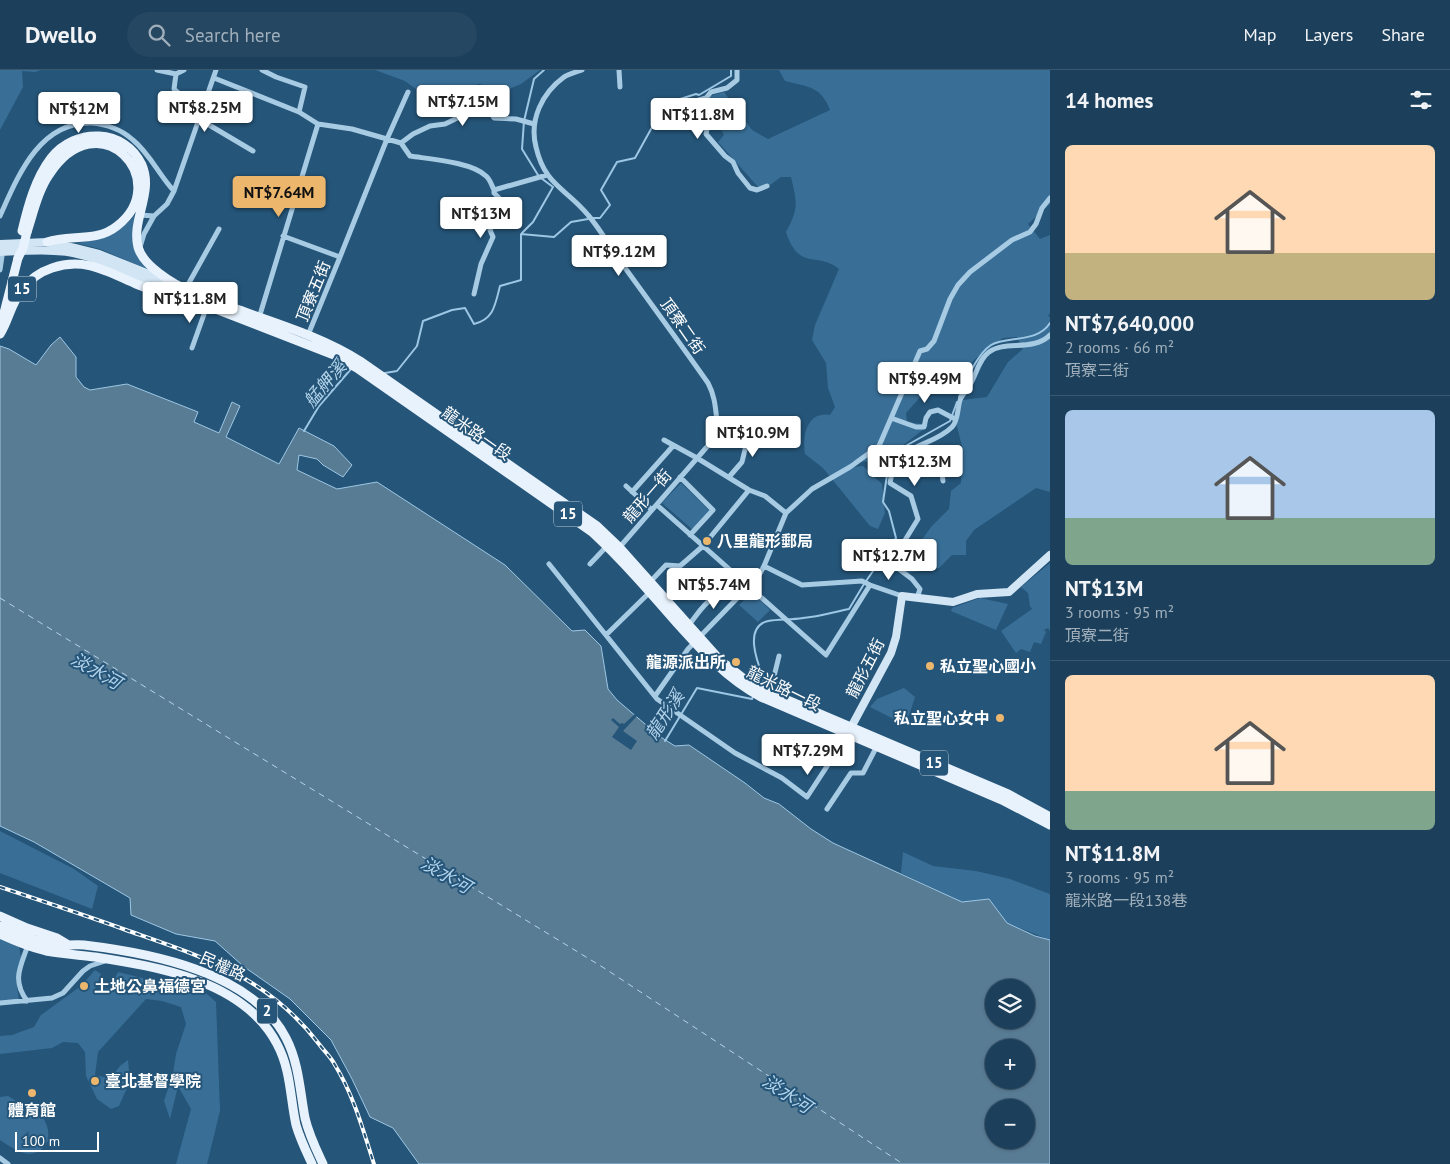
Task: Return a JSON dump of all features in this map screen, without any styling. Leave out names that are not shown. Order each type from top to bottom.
[{"type":"main road","points":[[24,232],[31,197],[43,169],[52,156],[73,140],[93,135],[114,139],[124,144],[138,158],[143,167],[146,190],[136,235],[138,250]]},
{"type":"main road","points":[[24,232],[48,176],[67,153],[90,143],[101,143],[120,151],[132,166],[138,184],[136,196],[127,216],[111,230],[96,236],[47,242]]},
{"type":"main road","name":"15","points":[[0,328],[18,258],[24,248],[24,232]]},
{"type":"main road","name":"龍米路一段","points":[[2,248],[47,242],[99,254],[172,282],[181,292],[207,306],[308,335],[331,344],[356,364],[613,548],[650,582],[689,625],[697,640]]},
{"type":"main road","name":"龍米路一段","points":[[2,248],[54,251],[84,256],[106,263],[258,321],[356,364],[399,388],[582,515],[650,592],[741,681],[754,689],[849,731],[1016,802],[1050,825]]},
{"type":"main road","name":"15","points":[[138,250],[149,265],[172,282]]},
{"type":"main road","name":"15","points":[[0,334],[6,326],[15,300],[23,288],[45,270],[66,263],[93,266],[168,295],[181,292]]},
{"type":"main road","points":[[902,596],[954,602],[977,594],[1009,592],[1050,555]]},
{"type":"main road","name":"龍形五街","points":[[849,731],[891,653],[896,636],[902,596]]},
{"type":"main road","name":"龍米路一段","points":[[849,731],[877,746],[1050,816]]},
{"type":"main road","points":[[0,916],[36,932],[57,938],[67,944]]},
{"type":"main road","name":"民權路","points":[[0,926],[54,945],[67,944],[116,950],[182,965],[230,984],[246,993],[279,1025],[294,1056],[310,1137],[323,1164]]},
{"type":"main road","name":"民權路","points":[[0,934],[28,945],[63,954],[153,968],[193,979],[220,990],[242,1003],[257,1016],[269,1031],[285,1061],[296,1125],[300,1139],[312,1164]]},
{"type":"street","points":[[157,70],[176,74],[184,70]]},
{"type":"street","points":[[138,250],[154,216],[167,204],[174,191],[216,70]]},
{"type":"street","points":[[262,70],[305,87],[298,112]]},
{"type":"street","points":[[401,143],[413,134],[430,126],[445,124],[482,106],[486,107],[494,118],[516,119],[532,124],[545,95],[565,76],[582,70]]},
{"type":"street","points":[[619,70],[620,87]]},
{"type":"street","points":[[737,70],[737,80],[727,88],[711,92],[706,98],[692,102],[707,129],[706,134],[725,156],[733,162],[738,173],[750,188],[757,190],[767,186]]},
{"type":"street","points":[[176,74],[174,89],[184,97],[196,100],[203,108]]},
{"type":"street","points":[[214,78],[298,112],[318,124],[352,129],[401,143],[410,156],[454,162],[487,176],[494,193],[505,204],[490,230],[493,237],[481,264],[474,294]]},
{"type":"street","points":[[340,257],[387,139],[408,92]]},
{"type":"street","points":[[199,119],[253,151]]},
{"type":"street","points":[[0,216],[26,165],[40,144],[63,128],[81,124],[98,124],[126,134],[144,151],[157,171],[174,191]]},
{"type":"street","points":[[258,321],[318,124]]},
{"type":"street","name":"頂寮二街","points":[[532,124],[536,147],[547,175],[588,214],[708,383],[716,402],[716,419],[719,433]]},
{"type":"street","points":[[494,190],[547,175]]},
{"type":"street","points":[[654,696],[688,649],[749,586],[755,583],[786,513],[812,488],[850,468],[879,446],[920,351],[927,348],[934,341],[950,299],[958,284],[970,272],[1006,244],[1030,232],[1036,224],[1042,208],[1050,198]]},
{"type":"street","points":[[140,215],[154,216]]},
{"type":"street","points":[[181,292],[219,230]]},
{"type":"street","name":"頂寮五街","points":[[283,236],[340,257],[308,335]]},
{"type":"street","points":[[0,270],[2,248]]},
{"type":"street","points":[[192,348],[207,306]]},
{"type":"street","points":[[918,598],[920,589],[912,579],[891,563],[918,518],[911,496],[890,483],[892,472],[899,460],[912,449],[942,435],[954,425],[960,399],[988,353],[996,348],[1044,341],[1050,335]]},
{"type":"street","points":[[891,418],[916,427],[924,427],[930,412],[938,410],[956,419]]},
{"type":"street","points":[[729,477],[742,462],[751,425]]},
{"type":"street","name":"龍形一街","points":[[590,564],[613,548],[657,505],[719,433]]},
{"type":"street","points":[[664,440],[750,490],[765,496],[786,513]]},
{"type":"street","points":[[923,444],[942,467],[944,481]]},
{"type":"street","points":[[632,492],[673,446]]},
{"type":"street","points":[[680,477],[714,510],[690,535]]},
{"type":"street","points":[[626,486],[652,510]]},
{"type":"street","points":[[650,582],[666,565],[680,566],[703,546],[750,490]]},
{"type":"street","points":[[657,505],[826,656],[869,584]]},
{"type":"street","points":[[549,564],[654,696],[735,753],[782,778],[808,797],[849,731]]},
{"type":"street","points":[[764,566],[802,585],[862,580],[902,596]]},
{"type":"street","points":[[606,635],[650,592]]},
{"type":"street","points":[[689,625],[709,600],[720,594],[740,595]]},
{"type":"street","points":[[766,694],[779,656]]},
{"type":"street","points":[[827,808],[851,773],[863,773],[877,746]]},
{"type":"street","points":[[27,1001],[18,987],[18,974],[28,945]]},
{"type":"street","points":[[0,1003],[46,1000],[58,996],[83,971],[90,966],[108,960]]},
{"type":"street","points":[[0,1158],[8,1164]]},
{"type":"shaded area","points":[[0,70],[41,70],[35,72],[22,71],[23,87],[0,130]]},
{"type":"shaded area","points":[[375,70],[540,70],[521,84],[490,97],[487,88],[480,84],[466,87],[452,99],[428,98],[405,81]]},
{"type":"shaded area","points":[[779,70],[1050,70],[1050,204],[1028,224],[1040,239],[1050,235],[1050,313],[1048,316],[1050,317],[1050,492],[1036,488],[974,530],[966,541],[966,555],[952,555],[939,568],[907,573],[904,565],[931,527],[949,509],[951,491],[961,483],[962,446],[956,423],[963,400],[987,397],[1008,362],[1023,349],[1017,337],[1003,338],[974,360],[957,383],[930,386],[906,413],[907,422],[929,425],[897,450],[885,469],[873,462],[853,461],[846,468],[863,466],[882,484],[885,513],[878,529],[870,526],[823,468],[805,454],[804,447],[804,440],[811,421],[822,415],[830,415],[835,407],[828,388],[826,363],[812,340],[815,325],[839,269],[823,261],[803,257],[791,244],[786,232],[796,205],[791,177],[781,177],[763,190],[759,188],[718,142],[724,135],[722,131],[706,122],[699,104],[701,99],[724,92],[752,130],[768,139],[830,110],[818,92],[807,86],[785,81]]},
{"type":"shaded area","points":[[138,211],[134,239],[156,273],[100,249],[76,243],[94,240],[111,234],[126,225]]},
{"type":"shaded area","points":[[681,483],[710,511],[693,530],[662,503]]},
{"type":"shaded area","points":[[1050,563],[1050,631],[1048,628],[1044,630],[1046,632],[1041,644],[1034,642],[1030,652],[1021,649],[1016,653],[1001,631],[1032,609],[1028,593],[1021,587]]},
{"type":"shaded area","points":[[752,592],[770,610],[758,622],[739,605]]},
{"type":"shaded area","points":[[980,598],[1008,604],[996,630],[951,611],[952,608]]},
{"type":"shaded area","points":[[904,688],[915,697],[906,725],[870,707],[877,699]]},
{"type":"shaded area","points":[[0,831],[74,869],[98,886],[92,909],[0,873]]},
{"type":"shaded area","points":[[903,852],[933,866],[976,871],[1010,879],[1050,894],[1050,940],[1007,923],[989,899],[962,902],[901,873]]},
{"type":"shaded area","points":[[0,936],[19,946],[21,957],[16,980],[19,1000],[0,1001]]},
{"type":"shaded area","points":[[95,970],[101,974],[95,989],[109,988],[118,972],[207,994],[216,1002],[220,1111],[207,1164],[176,1164],[191,1109],[178,1086],[170,1119],[164,1101],[186,1024],[181,1007],[162,1001],[146,999],[98,1052],[95,1075],[110,1079],[120,1066],[128,1060],[130,1081],[119,1106],[111,1109],[97,1099],[86,1076],[85,1052],[78,1043],[63,1042],[52,1048],[0,1054],[0,1036],[12,1035],[34,1027],[41,1015],[81,986]]},
{"type":"shaded area","points":[[8,1096],[42,1117],[46,1122],[48,1141],[37,1152],[25,1153],[0,1140],[0,1097]]},
{"type":"water","name":"淡水河","points":[[60,337],[76,357],[76,377],[84,387],[90,390],[127,384],[198,412],[194,422],[219,433],[232,402],[240,406],[226,437],[279,464],[299,428],[334,446],[352,465],[343,477],[323,465],[317,459],[299,455],[297,470],[337,489],[377,482],[505,565],[572,631],[585,630],[601,646],[608,689],[617,700],[659,736],[675,746],[689,745],[764,798],[779,804],[811,829],[833,843],[962,902],[989,899],[1007,923],[1035,936],[1050,940],[1050,1164],[419,1164],[393,1128],[370,1117],[331,1040],[290,999],[243,966],[215,941],[176,934],[131,915],[130,898],[34,842],[0,826],[0,346],[9,349],[36,365],[51,345]]},
{"type":"pier","points":[[636,713],[638,715],[623,731],[637,741],[631,750],[612,737],[619,727],[611,720],[613,718],[620,724],[624,724]]},
{"type":"waterway","points":[[538,175],[522,149],[524,121],[534,79],[544,70]]},
{"type":"waterway","name":"艋舺溪","points":[[593,218],[600,218],[610,205],[601,190],[617,162],[635,158],[661,111],[677,100],[696,94],[699,95],[731,76],[731,70]]},
{"type":"waterway","points":[[522,233],[533,222],[553,187],[541,178]]},
{"type":"waterway","name":"艋舺溪","points":[[385,373],[397,371],[417,346],[423,321],[452,310],[465,308],[474,324],[481,322],[490,315],[500,286],[521,280],[521,234],[554,237],[571,222],[588,219]]},
{"type":"waterway","name":"龍形溪","points":[[959,397],[972,369],[986,349],[998,342],[1038,334],[1050,323]]},
{"type":"waterway","name":"艋舺溪","points":[[304,431],[319,406],[351,369]]},
{"type":"waterway","name":"龍形溪","points":[[761,685],[764,680],[754,648],[756,631],[760,625],[768,621],[820,616],[849,609],[896,538],[889,511],[883,502],[887,475],[902,448],[950,421],[957,402]]},
{"type":"waterway","name":"龍形溪","points":[[665,741],[697,688],[752,699],[753,697]]},
{"type":"ferry route","points":[[0,598],[604,968],[903,1164]]},
{"type":"railway","points":[[0,887],[79,913],[207,960],[255,985],[278,1001],[319,1044],[342,1077],[353,1101],[374,1164]]},
{"type":"place","name":"八里龍形郵局","points":[[707,541]]},
{"type":"place","name":"龍源派出所","points":[[736,662]]},
{"type":"place","name":"私立聖心國小","points":[[930,666]]},
{"type":"place","name":"私立聖心女中","points":[[1000,718]]},
{"type":"place","name":"土地公鼻福德宮","points":[[84,986]]},
{"type":"place","name":"臺北基督學院","points":[[95,1081]]},
{"type":"place","name":"體育館","points":[[32,1093]]}]
